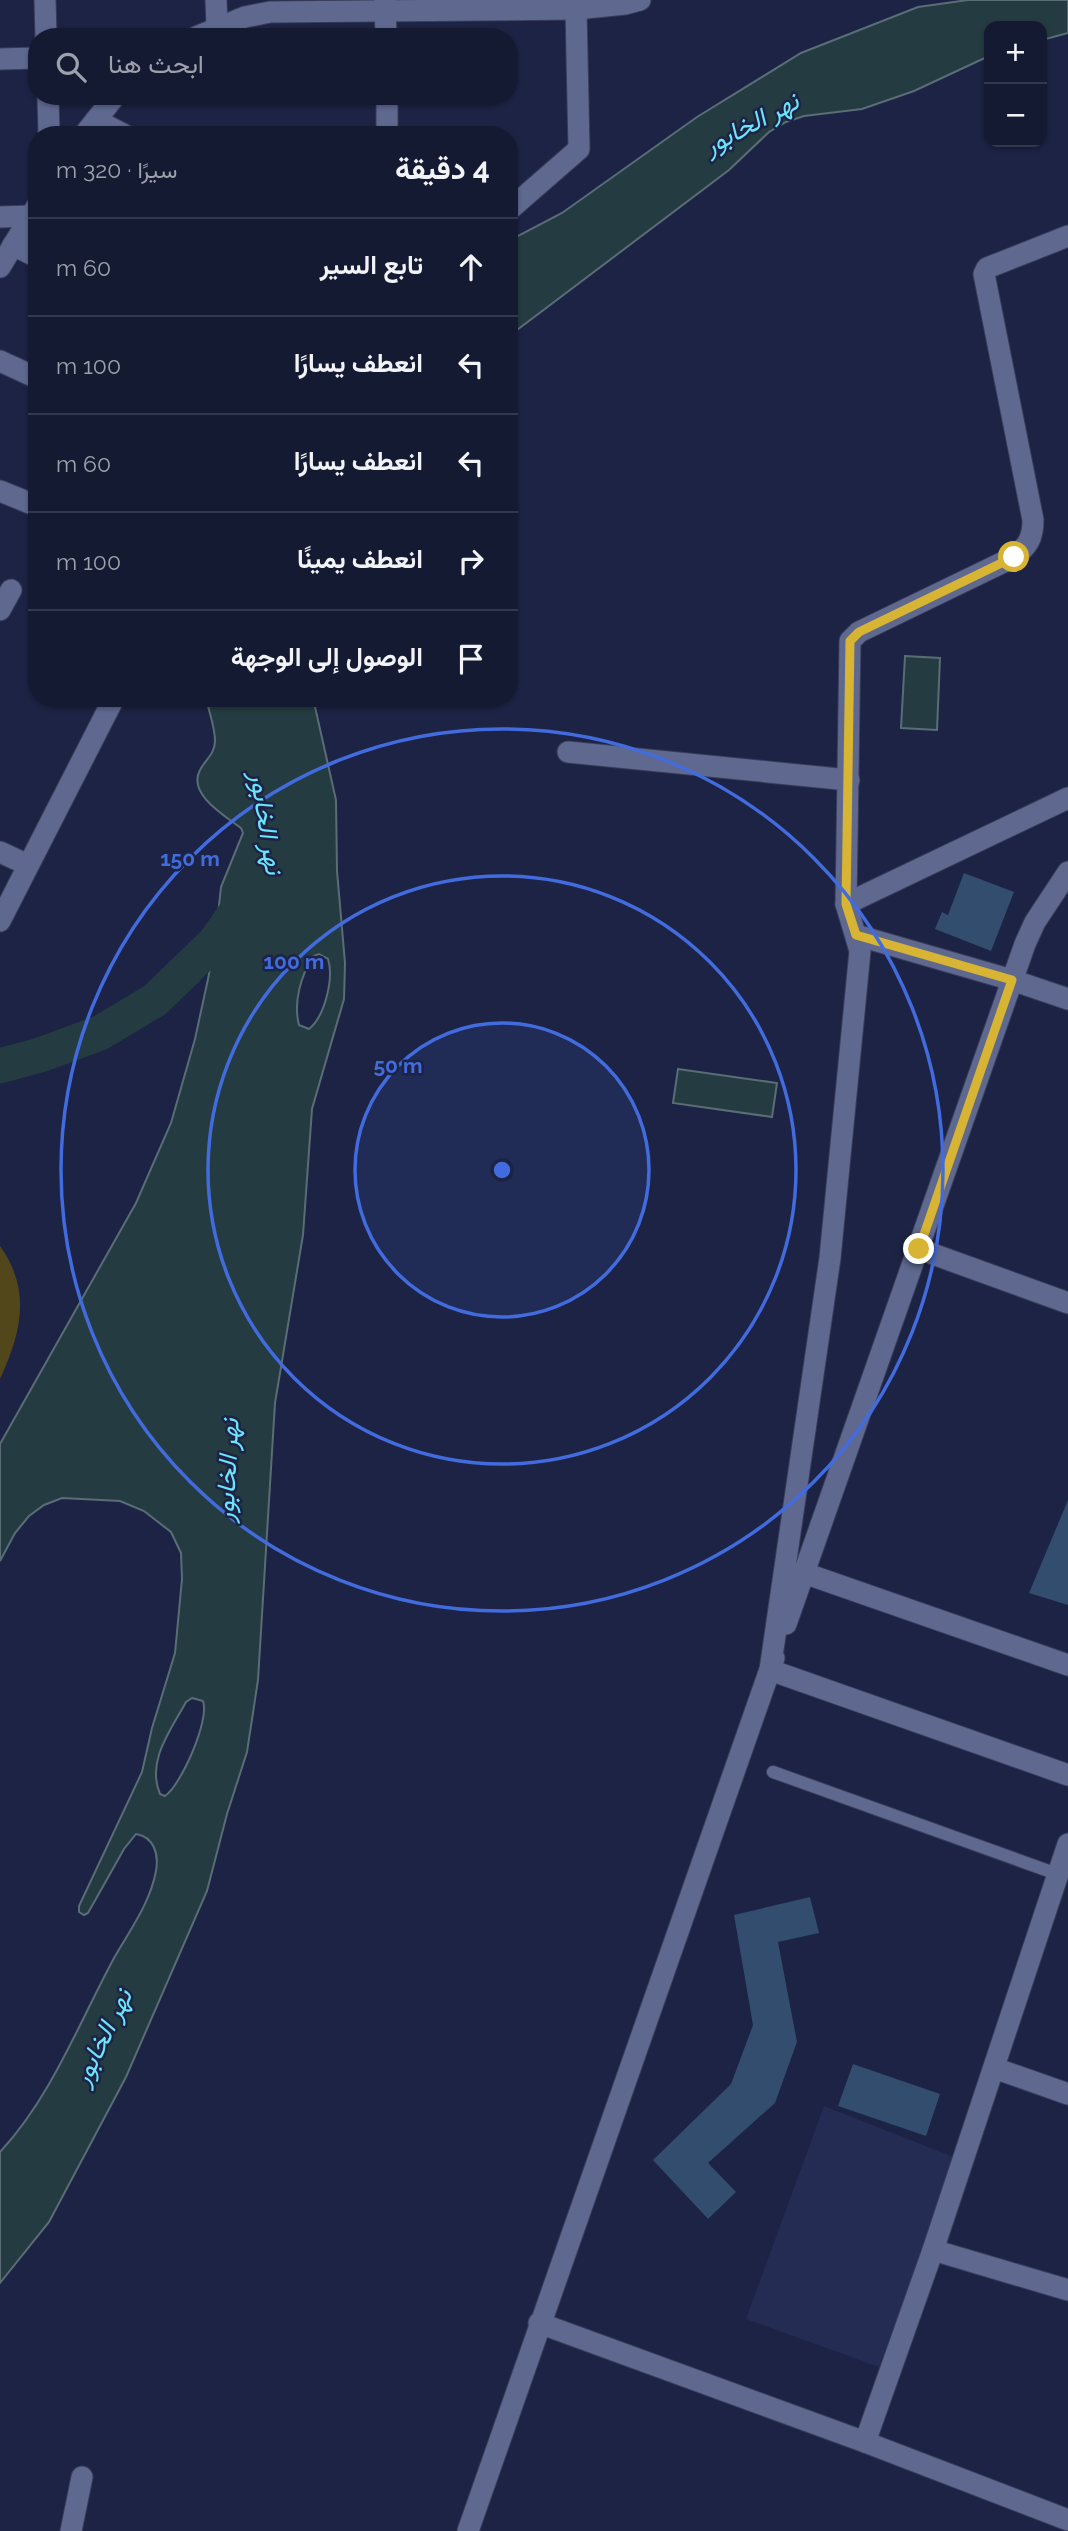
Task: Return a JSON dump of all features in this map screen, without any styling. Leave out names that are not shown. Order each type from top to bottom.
[{"type":"street","points":[[44,0],[46,28]]},
{"type":"street","points":[[216,0],[217,26]]},
{"type":"street","points":[[213,28],[270,12],[385,5],[569,6],[640,0]]},
{"type":"street","points":[[385,5],[386,28]]},
{"type":"street","points":[[518,202],[579,149],[569,6]]},
{"type":"street","points":[[0,59],[28,58]]},
{"type":"street","points":[[48,105],[49,126]]},
{"type":"street","points":[[91,126],[108,105]]},
{"type":"street","points":[[387,105],[387,126]]},
{"type":"street","points":[[0,216],[28,212]]},
{"type":"street","points":[[0,267],[28,221]]},
{"type":"street","points":[[770,1670],[830,1258],[860,951],[846,904],[850,641],[859,632],[1014,557],[1026,547],[1033,535],[1033,520],[984,274],[987,268],[1068,236]]},
{"type":"street","points":[[13,245],[28,252]]},
{"type":"street","points":[[0,361],[28,374]]},
{"type":"street","points":[[0,491],[28,502]]},
{"type":"street","points":[[0,610],[11,590]]},
{"type":"street","points":[[0,921],[109,707]]},
{"type":"street","points":[[568,752],[849,780]]},
{"type":"street","points":[[846,904],[1068,799]]},
{"type":"street","points":[[0,852],[28,865]]},
{"type":"street","points":[[468,2531],[1012,980],[1035,922],[1068,873]]},
{"type":"street","points":[[856,935],[1068,999]]},
{"type":"street","points":[[919,1249],[1068,1303]]},
{"type":"street","points":[[804,1573],[1068,1665]]},
{"type":"street","points":[[770,1670],[1068,1775]]},
{"type":"street","points":[[865,2442],[933,2250],[1068,1844]]},
{"type":"street","points":[[994,2068],[1068,2094]]},
{"type":"street","points":[[933,2250],[1068,2290]]},
{"type":"street","points":[[539,2323],[865,2442],[1056,2522]]},
{"type":"street","points":[[71,2531],[82,2477]]},
{"type":"lane","points":[[773,1772],[1058,1874]]},
{"type":"shaded area","points":[[0,1246],[16,1279],[20,1312],[18,1329],[0,1379]]},
{"type":"shaded area","points":[[824,2106],[956,2158],[879,2367],[746,2319]]},
{"type":"water","name":"نهر الخابور","points":[[968,0],[1068,0],[1068,33],[1047,39],[1047,21],[984,21],[984,58],[914,91],[862,109],[804,116],[769,132],[729,170],[518,329],[518,236],[562,213],[697,117],[801,53],[918,7]]},
{"type":"water","points":[[905,656],[940,658],[937,730],[901,728]]},
{"type":"water","name":"نهر الخابور","points":[[208,707],[315,707],[336,800],[337,871],[345,963],[344,999],[312,1109],[303,1235],[275,1403],[258,1680],[247,1752],[207,1891],[126,2077],[49,2222],[0,2283],[0,2152],[18,2131],[49,2084],[114,1958],[139,1916],[153,1883],[157,1865],[154,1847],[147,1839],[136,1834],[124,1849],[88,1913],[84,1915],[79,1912],[79,1906],[142,1772],[152,1728],[175,1653],[182,1579],[181,1553],[171,1532],[144,1511],[120,1501],[62,1498],[44,1505],[29,1516],[15,1533],[0,1561],[0,1444],[136,1203],[171,1123],[195,1039],[208,979],[221,887],[243,833],[241,828],[210,804],[199,788],[197,779],[200,770],[215,746]],"holes":[[[319,954],[328,959],[330,976],[327,996],[320,1015],[309,1029],[299,1025],[297,1016],[302,981],[313,956]],[[192,1698],[203,1701],[202,1722],[193,1752],[172,1790],[165,1796],[160,1794],[156,1770],[162,1746],[186,1702]]]},
{"type":"water","points":[[678,1069],[777,1083],[772,1117],[673,1103]]},
{"type":"building","points":[[964,873],[1014,892],[991,951],[935,929],[942,912],[948,915]]},
{"type":"building","points":[[1068,1500],[1068,1605],[1029,1593]]},
{"type":"building","points":[[810,1897],[819,1933],[778,1942],[797,2042],[775,2103],[708,2163],[736,2192],[708,2219],[653,2160],[731,2084],[753,2025],[734,1915]]},
{"type":"building","points":[[853,2064],[940,2094],[926,2136],[838,2106]]},
{"type":"waterway","points":[[0,1066],[100,1033],[155,1000],[215,942],[243,902]]},
{"type":"route","points":[[919,1249],[1012,980],[856,935],[846,904],[850,641],[859,632],[1014,557]]}]
